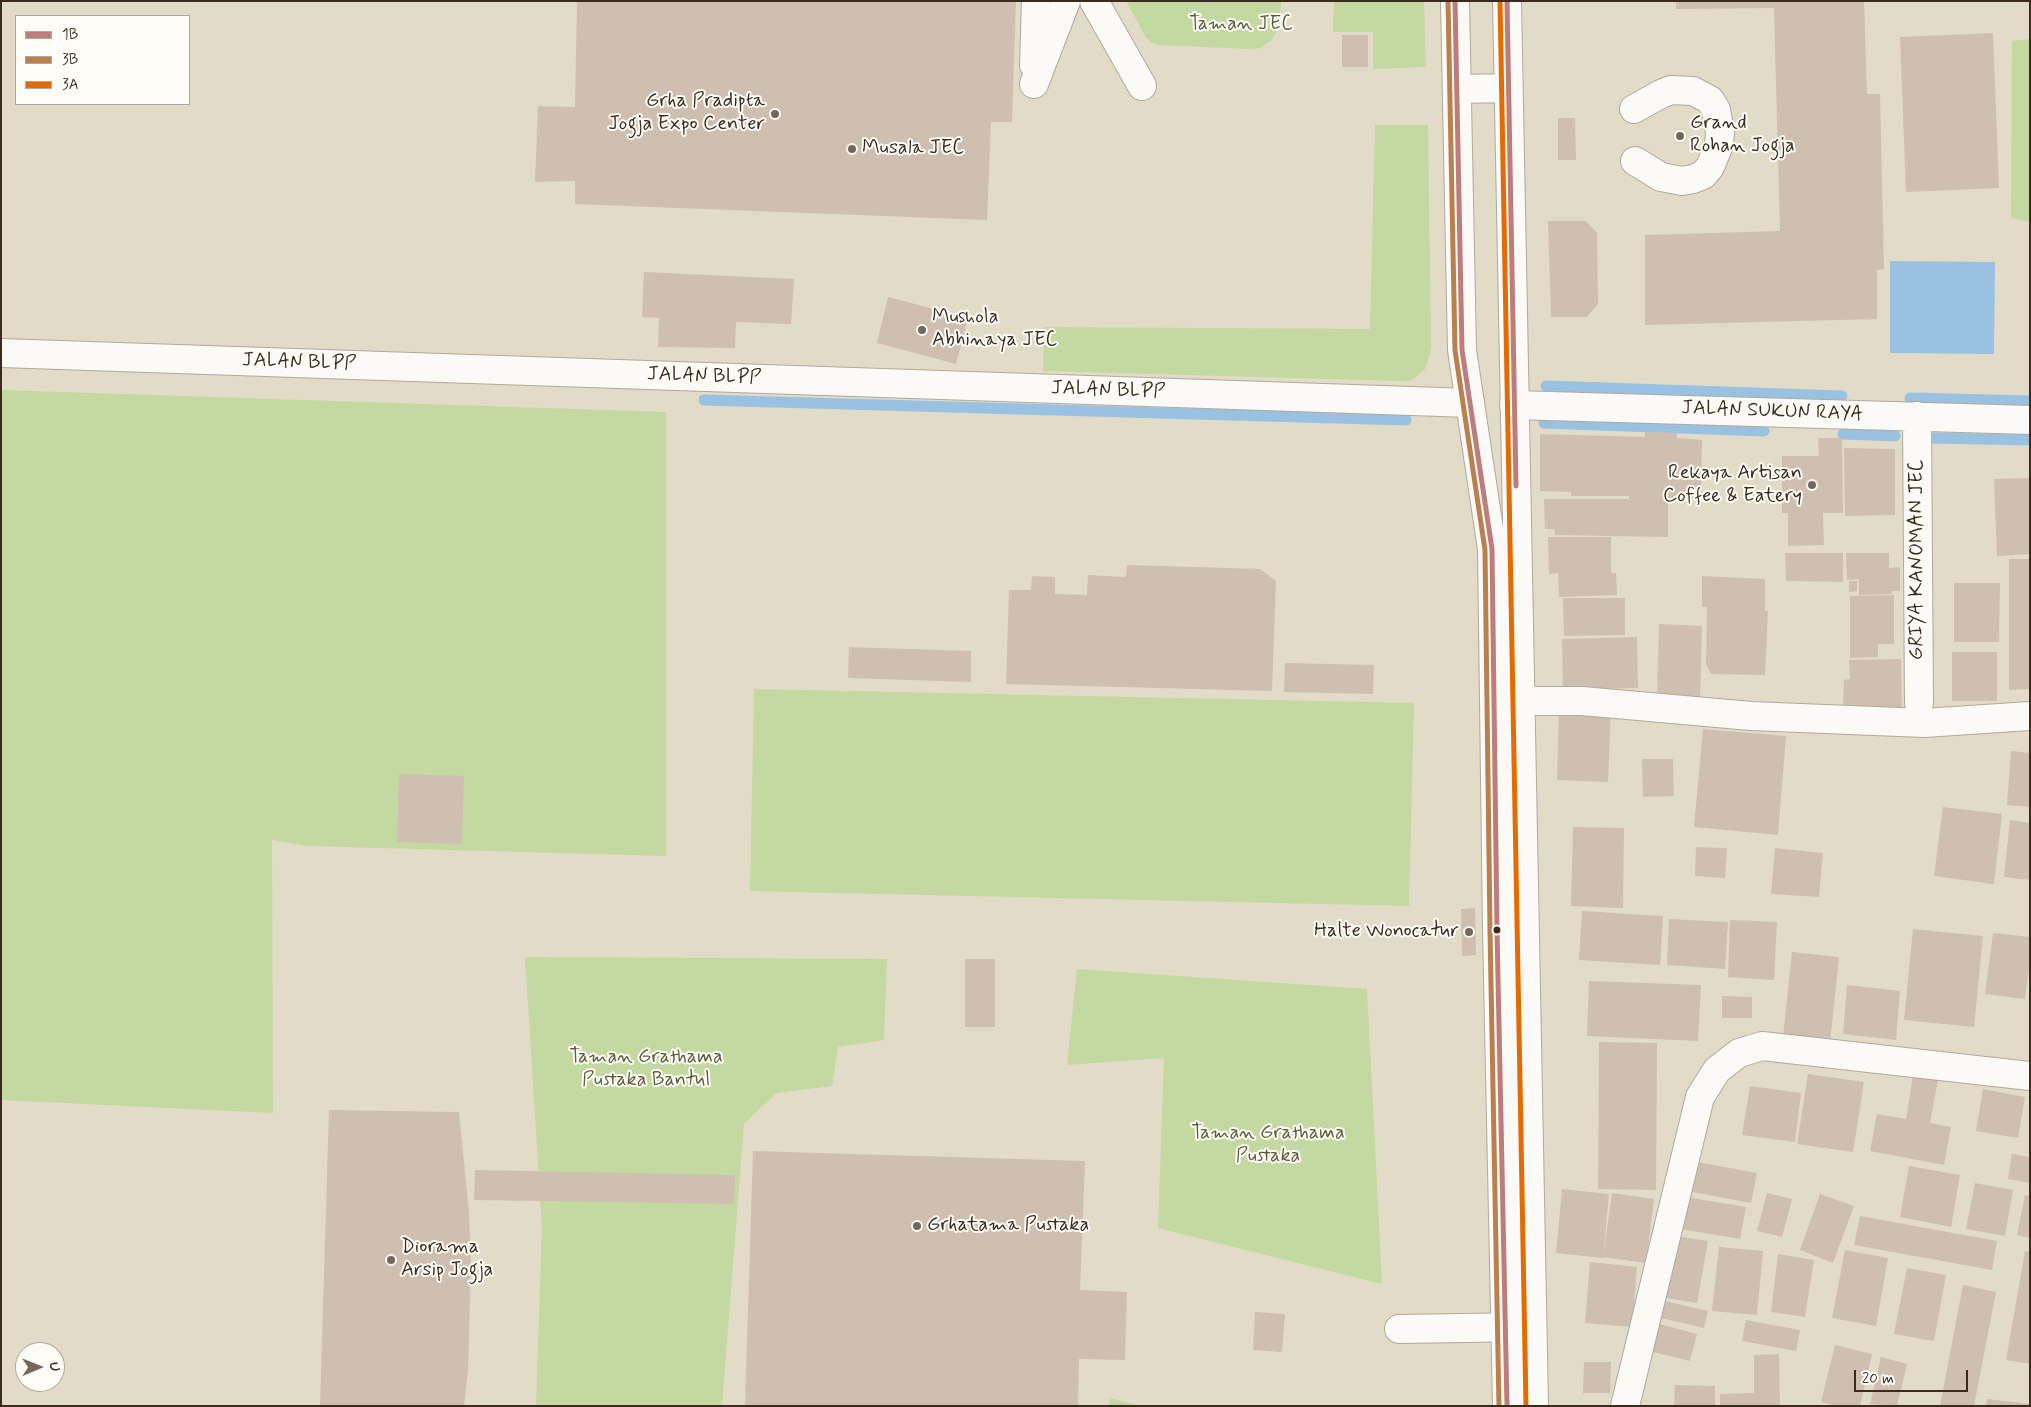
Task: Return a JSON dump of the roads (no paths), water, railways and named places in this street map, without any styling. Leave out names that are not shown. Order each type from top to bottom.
[{"type":"street","points":[[1036,1],[1034,84],[1066,1]]},
{"type":"street","points":[[1094,1],[1142,86]]},
{"type":"street","points":[[1455,1],[1462,350],[1492,550],[1507,1406]]},
{"type":"street","points":[[1506,1],[1534,1406]]},
{"type":"street","points":[[1456,88],[1508,88]]},
{"type":"street","points":[[1634,109],[1671,90],[1693,91],[1710,100],[1716,110],[1720,132],[1719,145],[1710,167],[1703,175],[1693,179],[1682,181],[1662,177],[1635,161]]},
{"type":"street","name":"JALAN BLPP","points":[[1,353],[1470,403]]},
{"type":"street","name":"JALAN SUKUN RAYA","points":[[1514,405],[2030,420]]},
{"type":"street","name":"GRIYA KANOMAN JEC","points":[[1918,416],[1919,703]]},
{"type":"street","points":[[1520,701],[1582,701],[1751,716],[1924,723],[2030,716]]},
{"type":"street","points":[[1625,1406],[1700,1096],[1717,1070],[1739,1053],[1762,1046],[2030,1076]]},
{"type":"street","points":[[1400,1329],[1532,1327]]},
{"type":"water","points":[[1890,261],[1995,262],[1994,354],[1890,353]]},
{"type":"waterway","points":[[1546,386],[1842,396]]},
{"type":"waterway","points":[[1910,398],[2030,401]]},
{"type":"waterway","points":[[704,400],[1406,420]]},
{"type":"waterway","points":[[1544,423],[1764,431]]},
{"type":"waterway","points":[[1843,434],[1895,436]]},
{"type":"waterway","points":[[1931,438],[2030,440]]},
{"type":"place","name":"Grha Pradipta Jogja Expo Center","points":[[775,114]]},
{"type":"place","name":"Grand Rohan Jogja","points":[[1680,136]]},
{"type":"place","name":"Musala JEC","points":[[852,149]]},
{"type":"place","name":"Mushola Abhinaya JEC","points":[[922,330]]},
{"type":"place","name":"Rekaya Artisan Coffee & Eatery","points":[[1812,485]]},
{"type":"place","name":"Halte Wonocatur","points":[[1469,932]]},
{"type":"place","name":"Grhatama Pustaka","points":[[917,1226]]},
{"type":"place","name":"Diorama Arsip Jogja","points":[[391,1260]]},
{"type":"park label","name":"Taman JEC","points":[[1241,25]]},
{"type":"park label","name":"Taman Grathama Pustaka Bantul","points":[[646,1070]]},
{"type":"park label","name":"Taman Grathama Pustaka","points":[[1268,1146]]}]
